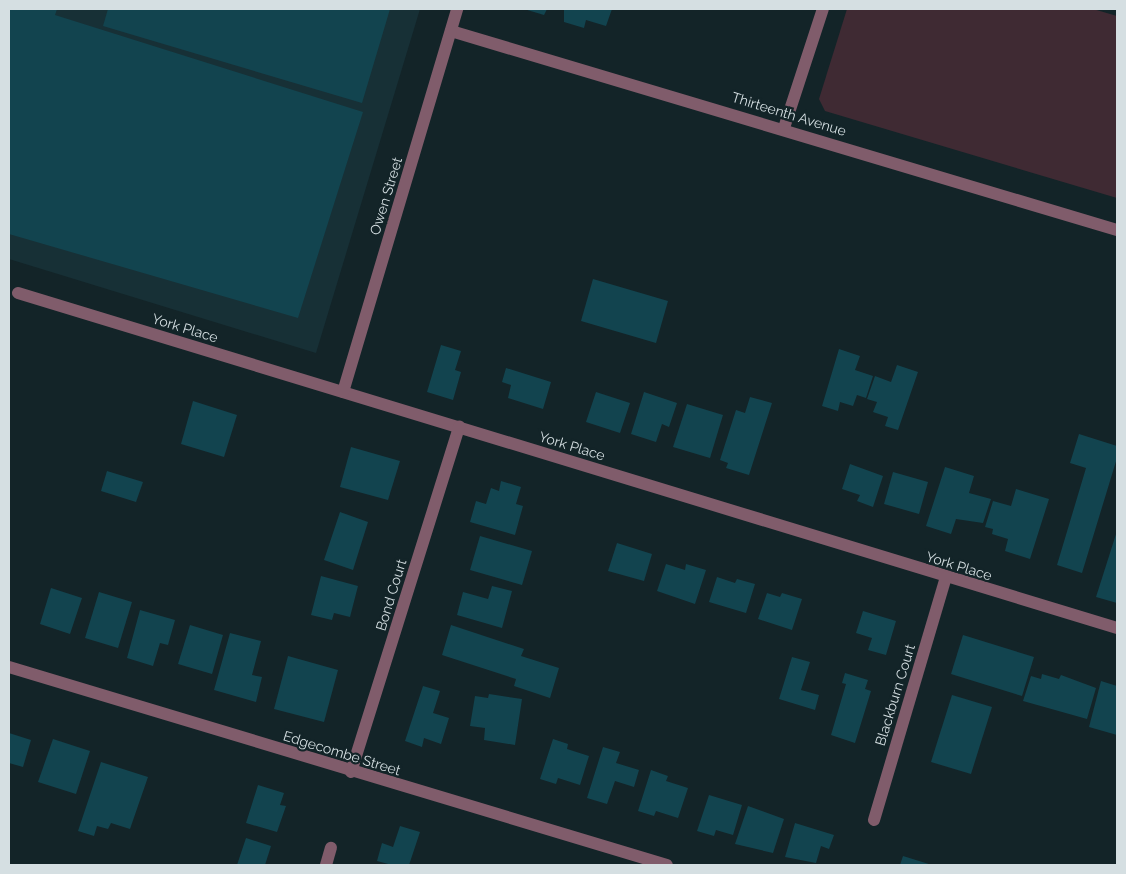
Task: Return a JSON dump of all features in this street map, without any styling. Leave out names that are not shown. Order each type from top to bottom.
[{"type":"street","name":"Owen Street","points":[[343,392],[457,9]]},
{"type":"street","points":[[784,128],[823,9]]},
{"type":"street","name":"Thirteenth Avenue","points":[[451,31],[784,128],[1117,230]]},
{"type":"street","name":"York Place","points":[[18,292],[946,578],[1117,628]]},
{"type":"street","name":"Bond Court","points":[[351,772],[459,427]]},
{"type":"street","name":"Blackburn Court","points":[[874,820],[946,578]]},
{"type":"street","name":"Edgecombe Street","points":[[9,667],[351,772],[667,865]]},
{"type":"street","points":[[326,865],[331,848]]},
{"type":"shaded area","points":[[9,9],[420,9],[316,353],[9,259]]},
{"type":"shaded area","points":[[847,9],[1093,9],[1117,16],[1117,198],[825,111],[819,99]]},
{"type":"building","points":[[9,9],[57,9],[55,15],[363,112],[298,318],[9,234]]},
{"type":"building","points":[[108,9],[390,9],[362,103],[103,26]]},
{"type":"building","points":[[524,9],[547,9],[544,15]]},
{"type":"building","points":[[564,9],[612,9],[606,26],[586,20],[584,28],[564,22]]},
{"type":"building","points":[[593,279],[668,301],[656,343],[581,321]]},
{"type":"building","points":[[441,345],[461,351],[455,370],[461,372],[453,400],[427,392]]},
{"type":"building","points":[[839,349],[860,356],[855,370],[873,376],[866,398],[857,395],[853,406],[840,402],[838,411],[822,406]]},
{"type":"building","points":[[897,365],[918,372],[898,430],[885,426],[888,417],[873,412],[877,402],[867,399],[875,376],[891,382]]},
{"type":"building","points":[[506,368],[551,382],[543,409],[508,398],[511,385],[502,382]]},
{"type":"building","points":[[596,392],[630,403],[620,433],[586,422]]},
{"type":"building","points":[[644,392],[677,403],[669,427],[662,424],[656,442],[631,434]]},
{"type":"building","points":[[750,397],[772,403],[749,475],[726,468],[728,463],[720,460],[736,410],[745,413]]},
{"type":"building","points":[[193,401],[237,415],[224,457],[181,444]]},
{"type":"building","points":[[687,404],[723,415],[710,458],[673,447]]},
{"type":"building","points":[[1079,434],[1117,446],[1117,458],[1082,573],[1057,565],[1086,468],[1070,463]]},
{"type":"building","points":[[351,447],[400,461],[388,500],[340,487]]},
{"type":"building","points":[[850,464],[883,476],[873,507],[857,501],[860,495],[842,489]]},
{"type":"building","points":[[945,467],[974,476],[969,493],[991,499],[983,523],[956,519],[951,534],[926,526]]},
{"type":"building","points":[[107,471],[143,482],[136,502],[101,491]]},
{"type":"building","points":[[893,472],[928,482],[919,514],[884,504]]},
{"type":"building","points":[[501,481],[521,487],[516,504],[523,506],[515,535],[470,522],[476,501],[486,504],[491,488],[499,491]]},
{"type":"building","points":[[1016,489],[1049,499],[1030,559],[1005,551],[1008,539],[992,534],[993,529],[985,527],[993,501],[1011,506]]},
{"type":"building","points":[[340,512],[368,522],[353,570],[324,560]]},
{"type":"building","points":[[1117,531],[1117,603],[1096,597]]},
{"type":"building","points":[[480,536],[532,551],[522,585],[470,570]]},
{"type":"building","points":[[617,543],[652,554],[644,581],[608,571]]},
{"type":"building","points":[[666,564],[685,570],[686,564],[706,570],[695,604],[657,591]]},
{"type":"building","points":[[321,576],[358,586],[350,617],[334,613],[332,620],[311,615]]},
{"type":"building","points":[[717,577],[735,583],[737,579],[755,584],[746,613],[709,602]]},
{"type":"building","points":[[492,586],[512,591],[502,628],[457,615],[463,592],[488,599]]},
{"type":"building","points":[[51,588],[82,598],[70,634],[40,624]]},
{"type":"building","points":[[99,592],[132,602],[118,648],[85,638]]},
{"type":"building","points":[[767,593],[780,597],[782,593],[802,599],[792,630],[758,619]]},
{"type":"building","points":[[140,610],[175,620],[168,645],[160,643],[153,666],[127,658]]},
{"type":"building","points":[[863,611],[896,621],[886,655],[868,650],[872,638],[856,633]]},
{"type":"building","points":[[190,625],[223,635],[212,674],[178,664]]},
{"type":"building","points":[[451,625],[524,649],[521,656],[559,668],[550,698],[514,686],[516,679],[442,655]]},
{"type":"building","points":[[230,633],[261,641],[252,675],[262,677],[256,702],[214,690]]},
{"type":"building","points":[[963,635],[1034,657],[1022,696],[951,674]]},
{"type":"building","points":[[288,656],[338,670],[324,722],[274,709]]},
{"type":"building","points":[[792,657],[810,662],[801,690],[819,695],[815,710],[779,699]]},
{"type":"building","points":[[845,673],[868,680],[865,689],[871,691],[855,743],[831,735],[846,684],[842,683]]},
{"type":"building","points":[[1042,674],[1059,679],[1061,675],[1096,688],[1087,719],[1023,701],[1031,676],[1041,679]]},
{"type":"building","points":[[1101,681],[1117,686],[1117,735],[1089,727]]},
{"type":"building","points":[[423,686],[440,691],[433,713],[449,718],[441,744],[424,738],[422,747],[405,741]]},
{"type":"building","points":[[489,694],[522,699],[515,745],[484,740],[485,728],[470,726],[475,696],[488,698]]},
{"type":"building","points":[[952,695],[992,707],[971,774],[931,762]]},
{"type":"building","points":[[9,733],[31,740],[23,767],[9,763]]},
{"type":"building","points":[[53,739],[90,751],[76,794],[38,782]]},
{"type":"building","points":[[553,739],[568,744],[567,749],[589,756],[580,785],[558,778],[556,784],[540,779]]},
{"type":"building","points":[[603,747],[620,752],[616,763],[639,770],[634,787],[615,781],[607,804],[587,798]]},
{"type":"building","points":[[101,762],[148,777],[130,829],[111,823],[108,829],[97,826],[94,836],[78,831]]},
{"type":"building","points":[[651,770],[668,776],[666,781],[688,788],[678,818],[656,811],[654,816],[638,811]]},
{"type":"building","points":[[258,785],[284,793],[280,805],[286,806],[277,832],[246,823]]},
{"type":"building","points":[[709,795],[742,805],[733,835],[716,830],[714,836],[697,831]]},
{"type":"building","points":[[748,806],[784,819],[773,853],[735,844]]},
{"type":"building","points":[[795,823],[834,835],[829,849],[821,846],[816,863],[785,857]]},
{"type":"building","points":[[400,826],[420,832],[409,865],[392,865],[377,861],[382,843],[393,847]]},
{"type":"building","points":[[246,838],[271,846],[265,865],[237,865]]},
{"type":"building","points":[[903,856],[932,865],[900,865]]}]
